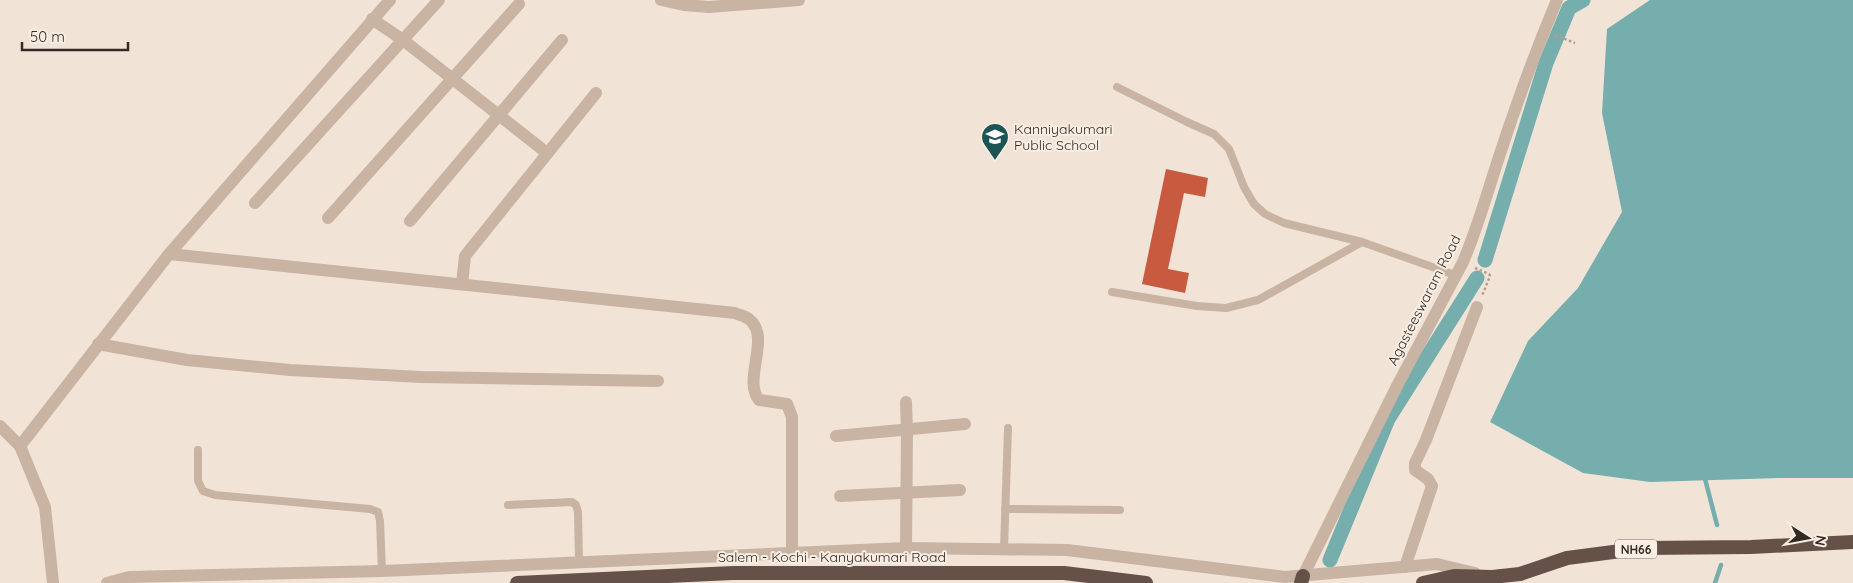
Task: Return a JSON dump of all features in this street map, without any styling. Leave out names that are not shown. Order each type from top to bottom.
[{"type":"highway","name":"NH66","points":[[1423,583],[1520,574],[1567,558],[1644,548],[1751,547],[1853,542]]},
{"type":"highway","name":"Salem - Kochi - Kanyakumari Road","points":[[517,583],[733,573],[1055,573],[1146,583]]},
{"type":"street","points":[[20,446],[169,254],[390,0]]},
{"type":"street","points":[[255,204],[439,0]]},
{"type":"street","points":[[661,0],[684,5],[709,7],[799,0]]},
{"type":"street","name":"Agasteeswaram Road","points":[[1302,579],[1472,241],[1500,153],[1544,30],[1557,0]]},
{"type":"street","points":[[328,218],[518,4]]},
{"type":"street","points":[[372,19],[403,40],[547,153]]},
{"type":"street","points":[[410,221],[562,40]]},
{"type":"street","points":[[462,284],[465,256],[596,93]]},
{"type":"street","points":[[169,254],[735,313],[748,318],[756,326],[758,339],[754,381],[755,395],[760,400],[787,404],[792,417],[792,554]]},
{"type":"street","points":[[1405,567],[1432,486],[1428,479],[1415,470],[1415,463],[1426,440],[1477,307]]},
{"type":"street","points":[[98,344],[187,360],[299,370],[420,377],[658,381]]},
{"type":"street","points":[[906,402],[908,431],[906,548]]},
{"type":"street","points":[[836,436],[908,431],[965,424]]},
{"type":"street","points":[[0,426],[20,446],[44,508],[53,583]]},
{"type":"street","points":[[840,496],[960,490]]},
{"type":"street","points":[[107,583],[129,577],[382,571],[906,548],[1067,550],[1302,579],[1437,564],[1492,577]]},
{"type":"lane","points":[[1117,87],[1214,134],[1229,149],[1244,187],[1254,204],[1264,214],[1284,223],[1362,242],[1455,275]]},
{"type":"lane","points":[[1112,292],[1197,306],[1226,308],[1258,300],[1362,242]]},
{"type":"lane","points":[[1004,550],[1008,428]]},
{"type":"lane","points":[[198,450],[198,481],[203,491],[215,495],[370,509],[378,512],[382,571]]},
{"type":"lane","points":[[508,505],[572,502],[578,512],[580,562]]},
{"type":"lane","points":[[1005,509],[1120,510]]},
{"type":"path","points":[[1564,38],[1575,43]]},
{"type":"path","points":[[1462,262],[1490,276],[1489,283],[1477,307]]},
{"type":"water","points":[[1650,0],[1853,0],[1853,478],[1650,482],[1583,473],[1490,422],[1528,341],[1578,288],[1622,212],[1602,113],[1607,29]]},
{"type":"building","points":[[1166,169],[1208,178],[1205,197],[1184,193],[1168,269],[1189,273],[1185,293],[1142,284]]},
{"type":"waterway","points":[[1485,260],[1546,63],[1569,8],[1583,0]]},
{"type":"waterway","points":[[1330,560],[1388,419],[1477,278]]},
{"type":"waterway","points":[[1704,475],[1717,525]]},
{"type":"waterway","points":[[1715,583],[1721,565]]},
{"type":"place","name":"Kanniyakumari Public School","points":[[995,161]]}]
